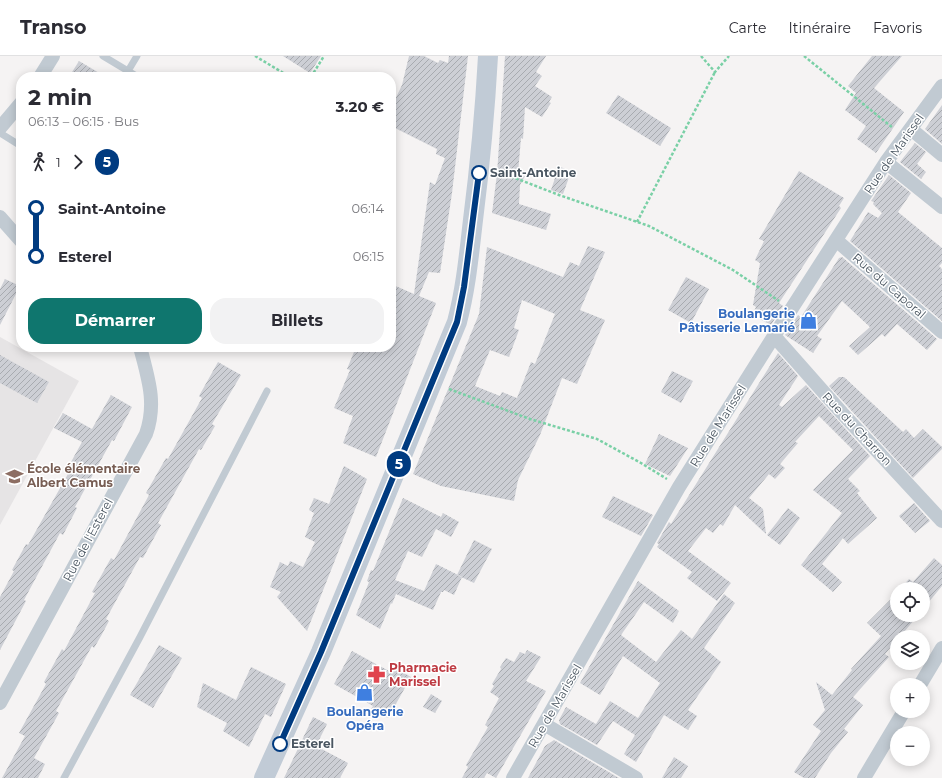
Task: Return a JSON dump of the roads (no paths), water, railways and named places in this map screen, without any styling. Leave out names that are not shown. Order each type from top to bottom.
[{"type":"main road","points":[[264,778],[321,652],[432,383],[460,310],[469,254],[480,166],[488,56]]},
{"type":"street","points":[[43,72],[53,56]]},
{"type":"street","name":"Rue de Marissel","points":[[513,778],[679,487],[886,162],[942,86]]},
{"type":"street","points":[[0,128],[16,109]]},
{"type":"street","points":[[908,133],[942,155]]},
{"type":"street","points":[[886,162],[942,207]]},
{"type":"street","points":[[0,217],[16,235]]},
{"type":"street","name":"Rue du Caporal","points":[[836,240],[942,332]]},
{"type":"street","name":"Rue du Charron","points":[[774,336],[842,413],[942,520]]},
{"type":"street","name":"Rue de l'Esterel","points":[[0,703],[146,434],[150,422],[152,399],[141,352]]},
{"type":"street","points":[[924,678],[942,648]]},
{"type":"street","points":[[864,778],[900,718]]},
{"type":"street","points":[[544,724],[636,778]]},
{"type":"lane","points":[[103,56],[128,71],[137,56]]},
{"type":"lane","points":[[0,133],[16,143]]},
{"type":"lane","points":[[64,778],[143,630],[267,391]]},
{"type":"place","name":"Saint-Antoine","points":[[479,173]]},
{"type":"place","name":"Boulangerie Pâtisserie Lemarié","points":[[808,321]]},
{"type":"place","name":"École élémentaire Albert Camus","points":[[14,476]]},
{"type":"place","name":"Pharmacie Marissel","points":[[376,675]]},
{"type":"place","name":"Boulangerie Opéra","points":[[365,693]]},
{"type":"place","name":"Esterel","points":[[280,744]]}]
